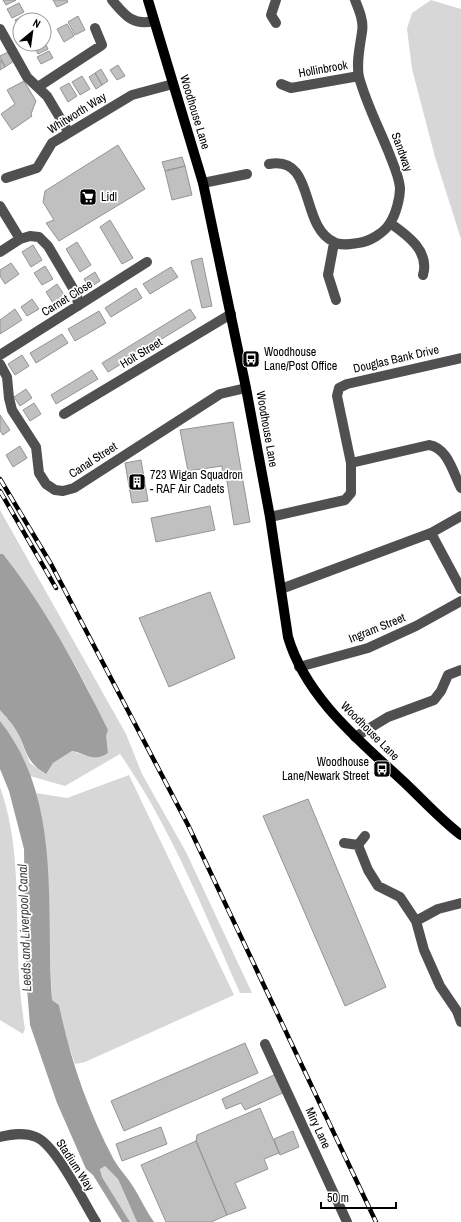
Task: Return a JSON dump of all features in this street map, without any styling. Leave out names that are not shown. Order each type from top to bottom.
[{"type":"main road","name":"Woodhouse Lane","points":[[148,0],[203,182],[246,388],[270,517],[288,637],[299,667],[320,696],[355,737],[461,835]]},
{"type":"street","points":[[112,0],[131,20],[144,23],[154,21]]},
{"type":"street","points":[[271,17],[276,0]]},
{"type":"street","name":"Sandway","points":[[355,0],[362,18],[362,32],[359,41],[359,76],[398,177],[400,188],[390,223]]},
{"type":"street","points":[[38,87],[102,45],[95,28]]},
{"type":"street","points":[[0,29],[3,40],[27,77],[47,96],[68,133]]},
{"type":"street","name":"Hollinbrook","points":[[287,90],[359,76]]},
{"type":"street","name":"Whitworth Way","points":[[6,178],[37,168],[52,143],[132,95],[173,84]]},
{"type":"street","points":[[276,160],[300,176],[306,190],[313,219],[320,231],[334,243],[361,243],[374,237],[390,223],[412,240],[418,248],[427,269]]},
{"type":"street","points":[[203,182],[247,174]]},
{"type":"street","points":[[0,206],[20,239]]},
{"type":"street","points":[[0,252],[20,239],[30,236],[39,237],[48,246],[77,295],[78,306]]},
{"type":"street","points":[[334,243],[328,275],[336,300]]},
{"type":"street","name":"Carnet Close","points":[[0,355],[147,262]]},
{"type":"street","name":"Holt Street","points":[[64,414],[231,314]]},
{"type":"street","name":"Douglas Bank Drive","points":[[270,517],[345,500],[351,493],[351,463],[337,396],[339,388],[347,384],[461,358]]},
{"type":"street","name":"Canal Street","points":[[0,364],[7,377],[12,410],[36,447],[39,473],[46,484],[55,490],[63,491],[74,488],[220,394],[246,388]]},
{"type":"street","points":[[351,463],[429,445],[436,446],[443,452],[461,488]]},
{"type":"street","points":[[281,589],[431,533],[461,516]]},
{"type":"street","points":[[431,533],[461,589]]},
{"type":"street","name":"Ingram Street","points":[[299,667],[368,648],[416,626],[461,601]]},
{"type":"street","points":[[355,737],[388,718],[434,700],[441,691],[448,675],[461,670]]},
{"type":"street","points":[[358,845],[365,836]]},
{"type":"street","points":[[344,843],[358,845]]},
{"type":"street","points":[[358,845],[368,870],[378,886],[400,897],[416,921],[424,950],[440,986],[459,1010],[461,1022]]},
{"type":"street","points":[[416,921],[438,909],[461,903]]},
{"type":"street","name":"Miry Lane","points":[[265,1044],[347,1222]]},
{"type":"street","name":"Stadium Way","points":[[0,1137],[25,1134],[38,1138],[47,1144],[62,1164],[96,1222]]},
{"type":"shaded area","points":[[431,0],[461,9],[461,239],[435,157],[412,69],[407,29],[412,13]]},
{"type":"shaded area","points":[[0,510],[126,734],[142,774],[186,852],[252,993],[240,993],[200,901],[171,840],[138,782],[120,754],[65,786],[30,776],[15,743],[0,721],[0,710],[16,729],[30,763],[45,774],[53,763],[72,751],[93,758],[108,753],[101,721],[81,676],[24,583],[3,554],[0,554]]},
{"type":"shaded area","points":[[0,554],[3,554],[18,574],[47,617],[73,661],[97,707],[108,730],[106,736],[108,753],[103,756],[94,758],[72,751],[53,763],[46,774],[30,760],[16,730],[0,710]]},
{"type":"shaded area","name":"Leeds and Liverpool Canal","points":[[0,721],[20,752],[34,785],[42,819],[47,855],[52,1000],[59,1005],[74,1065],[96,1123],[114,1160],[132,1184],[154,1222],[137,1222],[118,1179],[105,1166],[100,1169],[102,1177],[130,1222],[122,1222],[93,1175],[86,1169],[57,1103],[30,1025],[26,976],[24,849],[9,791],[0,769]]},
{"type":"shaded area","points":[[129,775],[234,995],[85,1062],[75,1064],[64,1032],[59,1005],[52,1000],[45,838],[36,793],[67,798]]},
{"type":"shaded area","points":[[0,787],[11,827],[14,847],[19,970],[25,1029],[23,1034],[0,1020]]},
{"type":"shaded area","points":[[105,1166],[118,1179],[137,1222],[130,1222],[102,1177],[100,1168]]},
{"type":"building","points":[[3,0],[16,0],[6,5]]},
{"type":"building","points":[[53,0],[67,0],[68,2],[57,7]]},
{"type":"building","points":[[19,3],[24,12],[12,12],[12,18],[7,9]]},
{"type":"building","points":[[78,16],[85,30],[75,35],[68,22]]},
{"type":"building","points":[[67,24],[74,36],[64,42],[57,29]]},
{"type":"building","points":[[8,52],[14,61],[5,67],[0,56]]},
{"type":"building","points":[[50,52],[53,58],[41,64],[37,57]]},
{"type":"building","points":[[0,59],[5,67],[0,70]]},
{"type":"building","points":[[118,65],[125,76],[117,80],[110,70]]},
{"type":"building","points":[[101,69],[108,81],[102,85],[95,73]]},
{"type":"building","points":[[95,73],[102,85],[96,89],[89,77]]},
{"type":"building","points":[[82,76],[90,89],[80,95],[72,82]]},
{"type":"building","points":[[24,81],[36,101],[31,114],[32,116],[12,130],[1,114],[15,104],[7,90]]},
{"type":"building","points":[[69,83],[77,96],[68,102],[60,88]]},
{"type":"building","name":"Lidl","points":[[118,145],[145,189],[59,241],[46,223],[54,220],[43,202],[45,191]]},
{"type":"building","points":[[182,157],[185,166],[165,171],[162,162]]},
{"type":"building","points":[[185,166],[192,195],[172,200],[165,171]]},
{"type":"building","points":[[110,220],[133,258],[122,264],[100,227]]},
{"type":"building","points":[[77,242],[91,265],[80,272],[66,249]]},
{"type":"building","points":[[33,245],[42,260],[31,267],[22,252]]},
{"type":"building","points":[[202,258],[212,306],[202,308],[191,261]]},
{"type":"building","points":[[11,263],[19,274],[5,284],[0,276],[0,270]]},
{"type":"building","points":[[45,266],[53,279],[42,285],[34,273]]},
{"type":"building","points":[[171,267],[178,277],[150,294],[143,284]]},
{"type":"building","points":[[95,272],[100,281],[89,288],[84,279]]},
{"type":"building","points":[[57,284],[67,299],[55,306],[46,292]]},
{"type":"building","points":[[136,288],[142,298],[111,317],[105,308]]},
{"type":"building","points":[[32,299],[39,309],[27,316],[21,307]]},
{"type":"building","points":[[15,309],[22,320],[0,334],[0,320]]},
{"type":"building","points":[[190,309],[196,318],[108,372],[102,363]]},
{"type":"building","points":[[99,311],[106,323],[75,341],[68,329]]},
{"type":"building","points":[[62,334],[68,343],[36,363],[30,353]]},
{"type":"building","points":[[22,355],[29,366],[15,375],[8,364]]},
{"type":"building","points":[[92,370],[98,379],[56,404],[51,395]]},
{"type":"building","points":[[26,389],[32,398],[20,406],[14,397]]},
{"type":"building","points":[[34,403],[41,414],[30,421],[23,410]]},
{"type":"building","points":[[0,415],[10,430],[3,435],[0,431]]},
{"type":"building","points":[[233,422],[250,522],[234,525],[226,475],[223,476],[222,466],[188,471],[180,430]]},
{"type":"building","points":[[20,446],[27,458],[13,467],[6,455]]},
{"type":"building","name":"723 Wigan Squadron - RAF Air Cadets","points":[[141,460],[148,501],[132,503],[125,463]]},
{"type":"building","points":[[210,506],[215,530],[156,542],[151,518]]},
{"type":"building","points":[[210,592],[235,658],[169,687],[139,618]]},
{"type":"building","points":[[308,799],[386,987],[345,1006],[263,816]]},
{"type":"building","points":[[245,1043],[258,1073],[124,1131],[111,1101]]},
{"type":"building","points":[[276,1074],[285,1092],[245,1110],[241,1103],[226,1109],[222,1099]]},
{"type":"building","points":[[260,1108],[279,1153],[264,1159],[268,1169],[235,1183],[246,1208],[227,1215],[196,1141],[197,1135]]},
{"type":"building","points":[[161,1127],[167,1144],[122,1161],[116,1144]]},
{"type":"building","points":[[293,1131],[299,1147],[280,1155],[274,1139]]},
{"type":"building","points":[[196,1141],[227,1215],[211,1222],[166,1222],[141,1165]]},
{"type":"railway","points":[[0,479],[51,564],[188,825],[376,1222]]},
{"type":"railway","points":[[0,491],[56,588]]},
{"type":"place","name":"Lidl","points":[[88,197]]},
{"type":"place","name":"Woodhouse Lane/Post Office","points":[[251,359]]},
{"type":"place","name":"723 Wigan Squadron - RAF Air Cadets","points":[[137,482]]},
{"type":"place","name":"Woodhouse Lane/Newark Street","points":[[382,769]]}]
